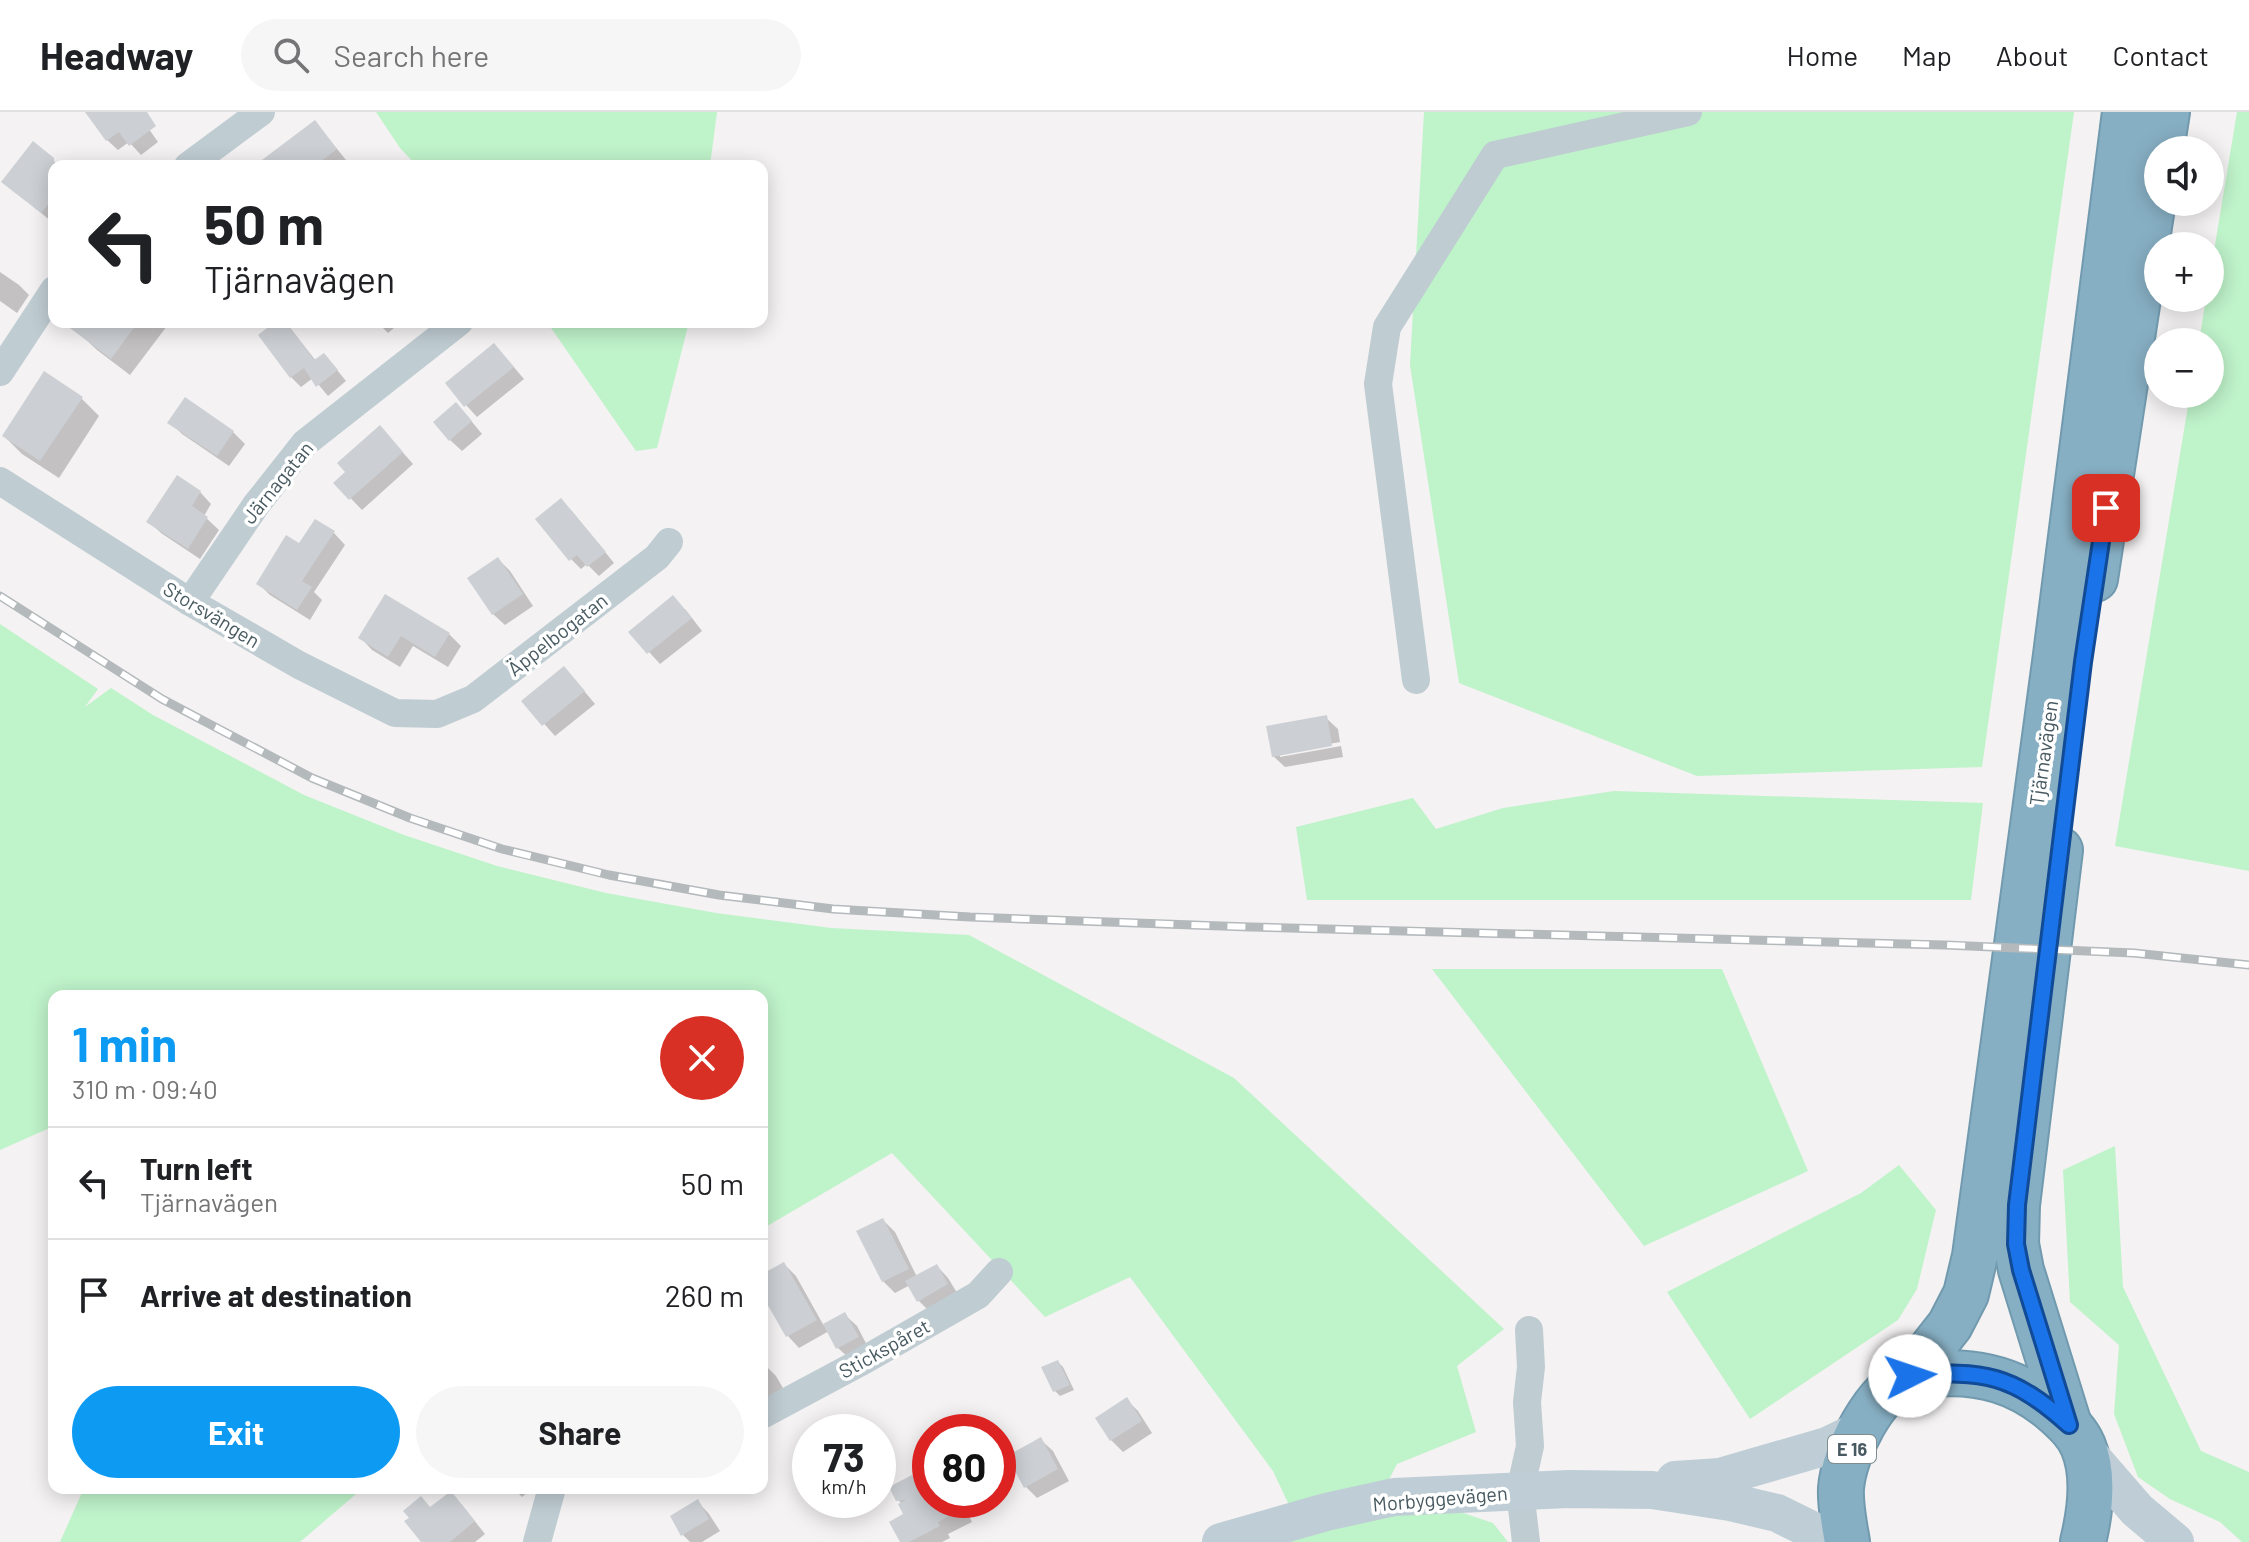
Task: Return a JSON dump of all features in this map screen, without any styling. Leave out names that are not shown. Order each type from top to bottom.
[{"type":"highway","name":"Tjärnavägen","points":[[1910,1376],[1950,1325],[1966,1294],[1975,1256],[2125,112]]},
{"type":"highway","points":[[2163,136],[2167,112]]},
{"type":"highway","name":"Tjärnavägen","points":[[2083,1542],[2091,1491],[2077,1437],[2021,1270],[2016,1244],[2017,1205],[2083,662],[2151,216]]},
{"type":"highway","points":[[1910,1376],[1972,1373],[2012,1383],[2033,1395],[2077,1437]]},
{"type":"highway","name":"E 16","points":[[1847,1542],[1841,1508],[1841,1485],[1847,1458],[1860,1430],[1881,1398],[1910,1376]]},
{"type":"street","points":[[196,160],[261,112]]},
{"type":"street","points":[[1416,680],[1378,384],[1387,327],[1495,155],[1688,112]]},
{"type":"street","points":[[0,372],[48,299]]},
{"type":"street","name":"Järnagatan","points":[[190,602],[256,505],[305,443],[451,328]]},
{"type":"street","name":"Storsvängen","points":[[0,481],[190,602],[299,665],[395,713],[437,714]]},
{"type":"street","name":"Äppelbogatan","points":[[437,714],[473,699],[657,557],[669,542]]},
{"type":"street","name":"Stickspåret","points":[[768,1412],[978,1295],[999,1272]]},
{"type":"street","points":[[1526,1542],[1520,1491],[1530,1446],[1527,1402],[1531,1367],[1529,1330]]},
{"type":"street","name":"Morbyggevägen","points":[[1221,1542],[1326,1512],[1394,1497],[1569,1489],[1720,1477],[1827,1446],[1860,1430]]},
{"type":"street","points":[[2077,1437],[2137,1510],[2175,1542]]},
{"type":"street","name":"Morbyggevägen","points":[[1569,1489],[1652,1490],[1730,1502],[1777,1513],[1836,1542]]},
{"type":"street","points":[[537,1542],[550,1494]]},
{"type":"green space","points":[[376,112],[717,112],[711,160],[411,160]]},
{"type":"green space","points":[[1424,112],[2074,112],[1982,767],[1697,776],[1459,683],[1410,365]]},
{"type":"green space","points":[[2237,112],[2249,112],[2249,871],[2115,846],[2188,408],[2224,408],[2224,328],[2201,328],[2204,312],[2224,312],[2224,232],[2217,232],[2220,216],[2224,216],[2224,190]]},
{"type":"green space","points":[[551,328],[687,328],[657,448],[636,451]]},
{"type":"green space","points":[[0,624],[98,689],[85,707],[111,688],[153,715],[304,795],[404,835],[497,866],[606,893],[716,913],[831,928],[969,935],[1234,1078],[1504,1329],[1457,1366],[1476,1432],[1397,1464],[1382,1493],[1422,1499],[1493,1523],[1508,1542],[1221,1542],[1296,1520],[1273,1471],[1130,1277],[1045,1317],[892,1153],[768,1225],[768,990],[48,990],[48,1129],[0,1150]]},
{"type":"green space","points":[[1614,791],[1983,803],[1971,900],[1307,900],[1296,827],[1413,798],[1436,829],[1503,808]]},
{"type":"green space","points":[[1432,969],[1722,969],[1808,1171],[1644,1246]]},
{"type":"green space","points":[[2115,1146],[2123,1287],[2201,1451],[2249,1472],[2249,1542],[2242,1542],[2220,1522],[2170,1499],[2138,1477],[2114,1414],[2119,1345],[2070,1302],[2063,1170]]},
{"type":"green space","points":[[1899,1165],[1936,1210],[1917,1289],[1898,1320],[1750,1419],[1667,1292],[1861,1193]]},
{"type":"green space","points":[[81,1494],[356,1494],[300,1542],[60,1542]]},
{"type":"building","points":[[85,112],[147,112],[156,126],[129,146],[119,132],[106,141]]},
{"type":"building","points":[[315,120],[337,149],[323,160],[262,160]]},
{"type":"building","points":[[33,141],[54,158],[48,160],[48,204],[41,213],[1,182]]},
{"type":"building","points":[[70,328],[134,328],[111,359]]},
{"type":"building","points":[[267,328],[290,328],[314,360],[324,353],[338,370],[316,387],[304,368],[290,378],[258,335]]},
{"type":"building","points":[[494,343],[514,367],[464,407],[445,383]]},
{"type":"building","points":[[44,371],[83,397],[40,461],[2,436]]},
{"type":"building","points":[[185,397],[234,431],[217,456],[167,423]]},
{"type":"building","points":[[456,402],[472,421],[449,441],[433,422]]},
{"type":"building","points":[[380,425],[403,452],[349,500],[333,483],[345,472],[337,463]]},
{"type":"building","points":[[177,475],[201,491],[192,506],[208,517],[188,549],[146,522]]},
{"type":"building","points":[[561,498],[606,552],[587,567],[577,555],[569,561],[535,519]]},
{"type":"building","points":[[315,519],[335,531],[302,581],[312,587],[297,610],[256,584],[286,535],[299,543]]},
{"type":"building","points":[[498,557],[523,594],[492,615],[467,578]]},
{"type":"building","points":[[385,594],[450,633],[435,657],[401,636],[388,657],[358,638]]},
{"type":"building","points":[[673,595],[692,618],[647,654],[628,632]]},
{"type":"building","points":[[564,666],[585,691],[542,726],[521,701]]},
{"type":"building","points":[[1327,715],[1332,746],[1272,757],[1266,726]]},
{"type":"building","points":[[883,1218],[909,1269],[882,1282],[856,1231]]},
{"type":"building","points":[[784,1262],[817,1320],[786,1337],[768,1306],[768,1271]]},
{"type":"building","points":[[937,1264],[948,1284],[917,1302],[905,1281]]},
{"type":"building","points":[[845,1312],[859,1337],[836,1349],[823,1324]]},
{"type":"building","points":[[1058,1360],[1070,1385],[1053,1392],[1041,1367]]},
{"type":"building","points":[[1127,1397],[1142,1421],[1110,1441],[1095,1418]]},
{"type":"building","points":[[1041,1437],[1058,1469],[1024,1488],[1016,1473],[1016,1451]]},
{"type":"building","points":[[912,1475],[912,1518],[945,1518],[938,1522],[940,1526],[909,1542],[900,1542],[889,1522],[903,1514],[898,1504],[906,1500],[896,1501],[896,1483]]},
{"type":"building","points":[[447,1494],[453,1494],[475,1521],[450,1542],[421,1542],[404,1521],[409,1518],[403,1511],[421,1496],[430,1507]]},
{"type":"building","points":[[698,1499],[709,1519],[681,1536],[670,1516]]},
{"type":"railway","points":[[0,596],[162,699],[312,778],[410,818],[502,849],[609,875],[719,895],[833,909],[970,917],[1945,945],[2134,953],[2249,965]]},
{"type":"route","points":[[1910,1376],[1972,1373],[1994,1377],[2033,1395],[2069,1425],[2021,1270],[2016,1244],[2017,1205],[2083,662],[2106,508]]}]
